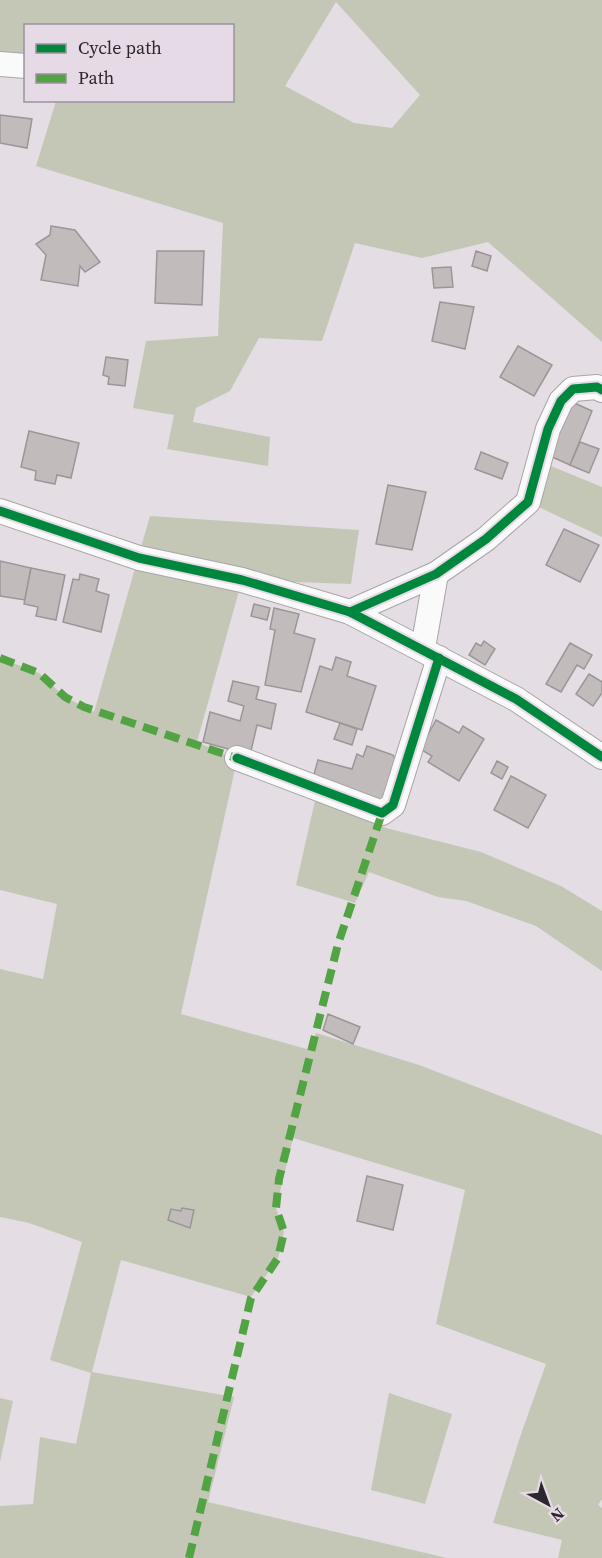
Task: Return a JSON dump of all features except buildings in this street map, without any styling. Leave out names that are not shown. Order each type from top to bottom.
[{"type":"street","points":[[0,64],[24,66]]},
{"type":"street","points":[[350,612],[436,574],[486,539],[528,502],[548,429],[561,400],[573,389],[597,387],[602,390]]},
{"type":"street","points":[[0,511],[139,558],[242,580],[350,612],[516,699],[602,757]]},
{"type":"street","points":[[237,758],[382,813],[393,805],[431,653],[436,574]]},
{"type":"green space","points":[[0,0],[602,0],[602,342],[488,242],[422,258],[355,243],[322,341],[259,338],[230,391],[196,408],[193,422],[270,437],[268,466],[167,449],[174,415],[133,408],[146,341],[218,336],[223,223],[36,166],[56,102],[234,102],[234,24],[24,24],[24,66],[0,64]],"holes":[[[336,2],[420,95],[392,128],[354,123],[285,86]]]},
{"type":"green space","points":[[541,462],[602,487],[602,537],[528,502]]},
{"type":"green space","points":[[150,516],[359,530],[351,584],[242,580],[197,742],[237,760],[181,1014],[310,1050],[316,1033],[419,1065],[602,1135],[602,1499],[598,1505],[602,1508],[602,1558],[558,1558],[562,1540],[493,1523],[546,1364],[436,1324],[465,1190],[293,1138],[276,1208],[284,1232],[278,1258],[251,1297],[121,1260],[92,1372],[234,1397],[208,1502],[447,1558],[0,1558],[0,1506],[33,1504],[40,1437],[76,1444],[91,1373],[50,1360],[82,1242],[29,1223],[0,1217],[0,969],[43,979],[57,904],[0,890],[0,658],[39,673],[65,697],[94,712]]},
{"type":"green space","points":[[316,796],[386,828],[481,852],[561,886],[602,911],[602,971],[536,926],[466,901],[438,897],[369,872],[355,903],[296,885]]},
{"type":"green space","points":[[389,1393],[452,1414],[425,1504],[371,1490]]},
{"type":"green space","points":[[0,1398],[13,1401],[0,1462]]},
{"type":"marked path","points":[[0,658],[39,673],[65,697],[84,707],[242,760]]},
{"type":"marked path","points":[[189,1558],[251,1298],[278,1258],[284,1232],[276,1208],[279,1179],[338,944],[382,813],[387,810]]},
{"type":"cycle path","points":[[350,612],[436,574],[486,539],[528,502],[548,429],[561,401],[573,389],[597,387],[602,390]]},
{"type":"cycle path","points":[[0,511],[139,558],[242,580],[350,612],[516,699],[602,757]]},
{"type":"cycle path","points":[[237,758],[382,813],[393,805],[439,658]]}]
